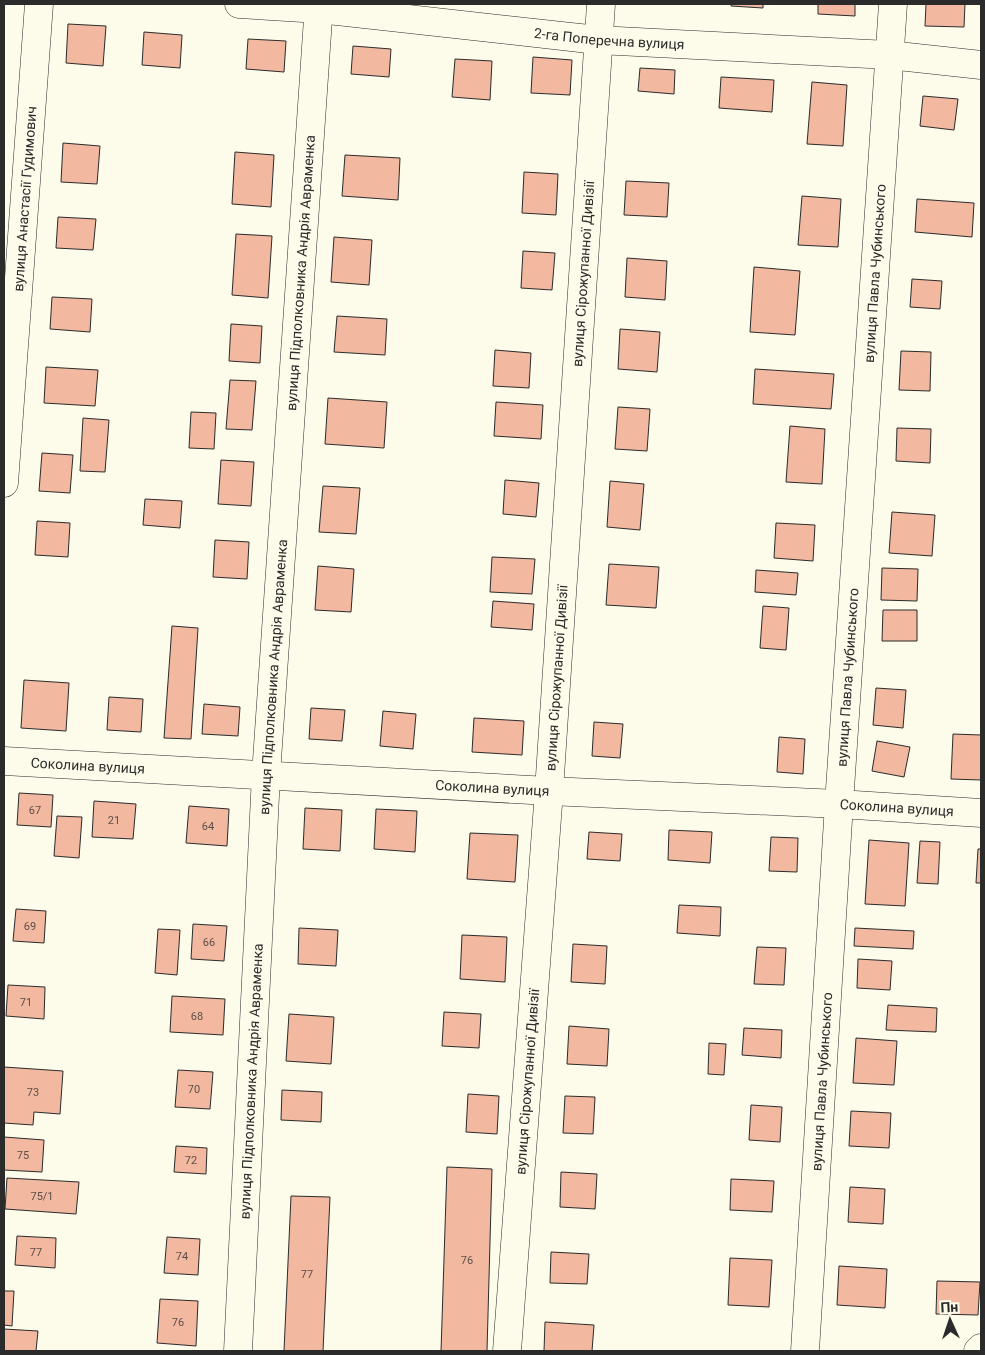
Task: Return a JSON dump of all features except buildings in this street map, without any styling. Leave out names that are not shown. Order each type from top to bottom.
[{"type":"street","name":"вулиця Анастасії Гудимович","points":[[4,483],[38,4]]},
{"type":"street","name":"2-га Поперечна вулиця","points":[[239,4],[319,6],[598,40],[889,56],[981,65]]},
{"type":"street","name":"вулиця Сірожупанної Дивізії","points":[[507,1351],[549,791],[601,4]]},
{"type":"street","name":"вулиця Павла Чубинського","points":[[805,1351],[839,804],[893,4]]},
{"type":"street","name":"вулиця Підполковника Андрія Авраменка","points":[[238,1351],[266,775],[319,6]]},
{"type":"street","name":"Соколина вулиця","points":[[4,760],[981,813]]},
{"type":"street","points":[[978,1351],[981,1348]]}]
